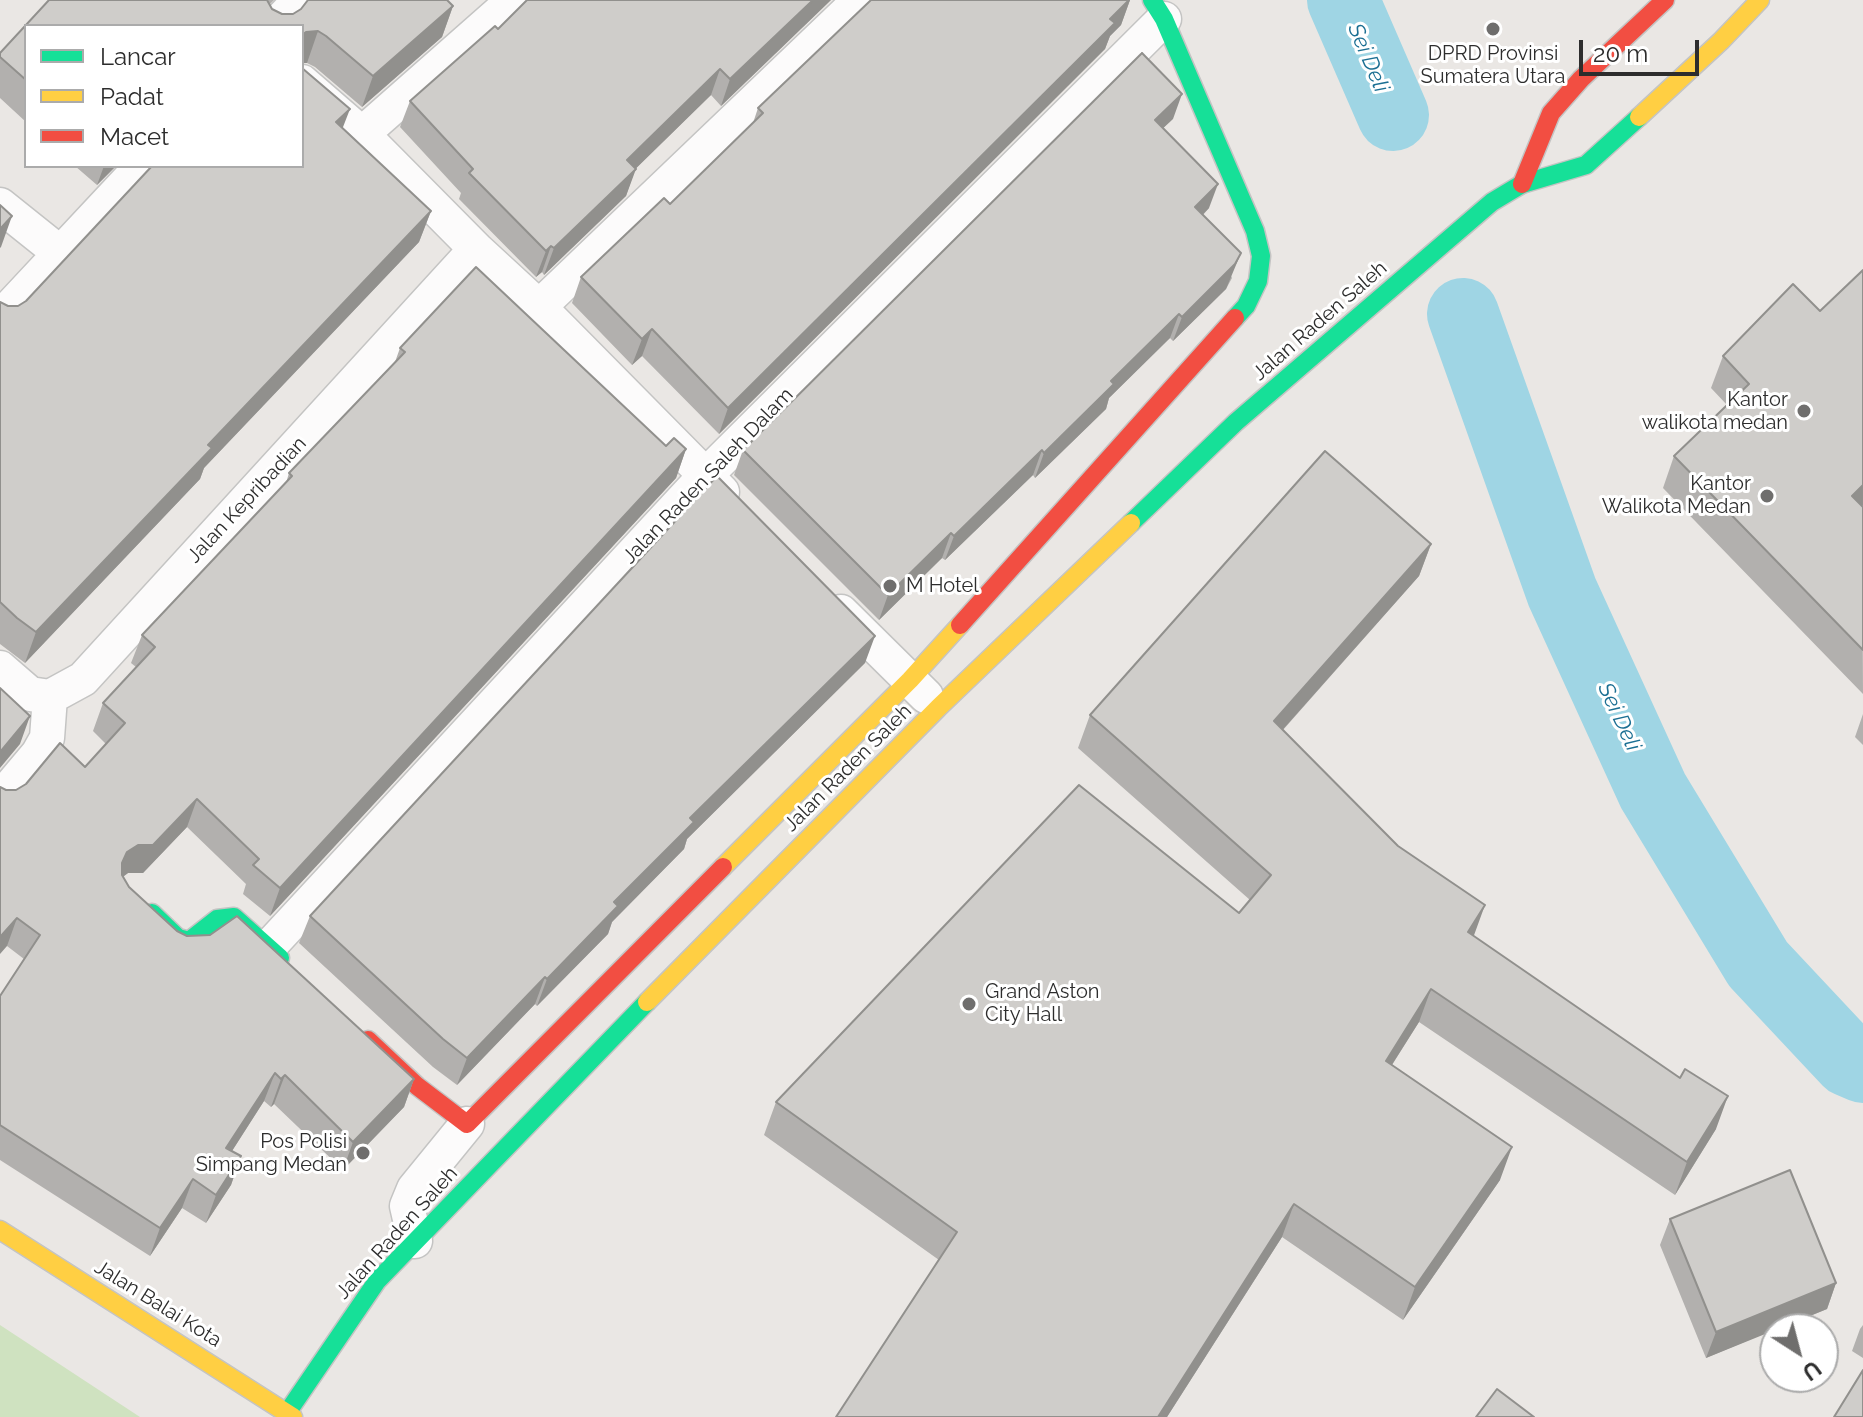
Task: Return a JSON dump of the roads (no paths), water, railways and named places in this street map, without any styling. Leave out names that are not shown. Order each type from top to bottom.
[{"type":"main road","points":[[1522,184],[1551,113],[1581,79],[1665,0]]},
{"type":"main road","name":"Jalan Raden Saleh","points":[[290,1415],[360,1304],[415,1241],[549,1101],[938,708],[1236,422],[1492,202],[1522,184],[1586,165],[1710,51],[1760,0]]},
{"type":"main road","points":[[360,1033],[417,1086],[467,1124],[910,680],[1246,306],[1258,281],[1261,256],[1255,231],[1158,10]]},
{"type":"main road","points":[[136,897],[184,941],[194,939],[217,919],[229,916],[234,917],[280,958]]},
{"type":"main road","name":"Jalan Balai Kota","points":[[0,1230],[290,1415]]},
{"type":"street","points":[[277,24],[300,0]]},
{"type":"street","points":[[362,134],[514,0]]},
{"type":"street","points":[[539,307],[860,0]]},
{"type":"street","name":"Jalan Raden Saleh Dalam","points":[[280,958],[705,476],[1158,10]]},
{"type":"street","points":[[304,84],[362,134],[476,249],[539,307],[748,519]]},
{"type":"street","points":[[0,318],[140,168]]},
{"type":"street","points":[[0,205],[60,253]]},
{"type":"street","name":"Jalan Kepribadian","points":[[50,697],[83,679],[476,249]]},
{"type":"street","points":[[824,594],[938,708]]},
{"type":"street","points":[[0,668],[30,694],[50,697],[47,738],[38,754],[0,799]]},
{"type":"street","points":[[516,1072],[549,1101]]},
{"type":"street","points":[[415,1241],[407,1206],[414,1189],[467,1124]]},
{"type":"waterway","name":"Sei Deli","points":[[1343,0],[1393,115]]},
{"type":"waterway","name":"Sei Deli","points":[[1463,314],[1562,592],[1653,791],[1758,964],[1849,1061],[1863,1067]]},
{"type":"place","name":"DPRD Provinsi Sumatera Utara","points":[[1493,29]]},
{"type":"place","name":"Kantor walikota medan","points":[[1804,411]]},
{"type":"place","name":"Kantor Walikota Medan","points":[[1767,496]]},
{"type":"place","name":"M Hotel","points":[[890,586]]},
{"type":"place","name":"Grand Aston City Hall","points":[[969,1004]]},
{"type":"place","name":"Pos Polisi Simpang Medan","points":[[363,1153]]}]
